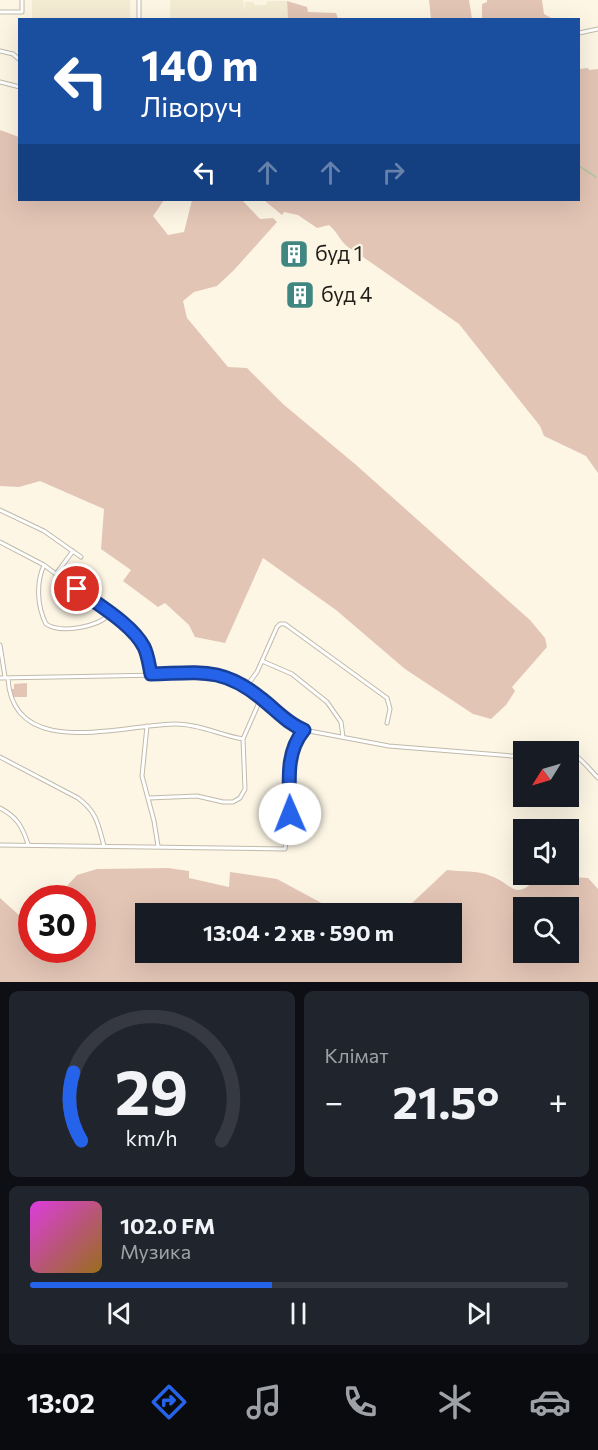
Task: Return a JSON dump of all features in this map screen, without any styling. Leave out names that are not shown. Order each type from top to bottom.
[{"type":"street","points":[[0,12],[22,12],[22,0]]},
{"type":"street","points":[[139,0],[140,18]]},
{"type":"street","points":[[580,33],[598,29]]},
{"type":"street","points":[[0,51],[13,54],[18,58]]},
{"type":"street","points":[[0,82],[18,86]]},
{"type":"street","points":[[0,510],[44,531],[81,557]]},
{"type":"street","points":[[0,542],[44,565],[138,638],[144,648],[151,674]]},
{"type":"street","points":[[56,574],[73,551]]},
{"type":"street","points":[[44,565],[39,577],[38,588],[46,624],[55,628],[96,624],[110,614]]},
{"type":"street","points":[[246,687],[262,661],[277,627],[285,624],[387,698],[390,709],[387,723]]},
{"type":"street","points":[[0,645],[4,678],[17,709],[30,721],[47,730],[77,733],[176,724],[193,725],[243,739]]},
{"type":"street","points":[[262,661],[292,674],[327,702],[341,722],[344,737]]},
{"type":"street","points":[[4,678],[214,674],[228,677],[246,687],[291,724],[304,730],[389,746],[513,756]]},
{"type":"street","points":[[149,798],[198,796],[233,802],[240,798],[245,789],[243,739],[261,698]]},
{"type":"street","points":[[147,726],[142,776],[149,798],[158,846]]},
{"type":"street","points":[[0,845],[285,849],[290,814],[289,764],[295,743],[304,730]]},
{"type":"street","points":[[0,757],[87,805],[97,820],[104,846]]},
{"type":"street","points":[[579,760],[598,778]]},
{"type":"street","points":[[0,808],[16,818],[28,844]]},
{"type":"shaded area","points":[[32,0],[130,0],[130,18],[32,18]]},
{"type":"shaded area","points":[[170,0],[243,0],[245,11],[245,2],[266,5],[267,1],[287,1],[288,15],[336,13],[338,18],[170,18]]},
{"type":"shaded area","points":[[429,0],[469,0],[472,18],[431,18]]},
{"type":"shaded area","points":[[487,0],[542,0],[544,14],[551,18],[482,18],[482,4]]},
{"type":"shaded area","points":[[287,1],[307,7],[308,12],[336,13],[338,18],[288,18]]},
{"type":"shaded area","points":[[580,69],[598,69],[598,473],[586,456],[544,436],[540,426],[459,324],[349,248],[329,225],[317,228],[298,215],[284,212],[282,215],[265,201],[580,201]]},
{"type":"shaded area","points":[[0,130],[18,137],[18,201],[163,201],[153,216],[168,235],[184,232],[192,201],[243,201],[260,219],[273,218],[277,222],[217,286],[194,292],[183,301],[187,318],[228,367],[247,368],[283,404],[355,464],[530,620],[545,638],[547,647],[512,687],[515,691],[506,705],[491,719],[473,714],[405,669],[336,610],[263,558],[225,643],[195,637],[189,625],[165,603],[158,607],[123,581],[131,570],[101,549],[104,509],[40,481],[19,487],[0,486]]},
{"type":"shaded area","points":[[27,683],[27,697],[13,697],[11,689],[14,689],[14,684]]},
{"type":"shaded area","points":[[168,868],[189,871],[189,878],[229,887],[230,872],[277,879],[321,903],[135,903],[135,963],[462,963],[462,903],[412,903],[447,870],[486,874],[519,890],[529,885],[579,885],[579,877],[588,878],[598,889],[598,982],[0,982],[0,898],[18,914],[18,963],[96,963],[96,885],[68,885],[77,875],[97,869]]},
{"type":"waterway","points":[[580,167],[596,177]]},
{"type":"place","name":"буд 1","points":[[294,254]]},
{"type":"place","name":"буд 4","points":[[300,295]]},
{"type":"route","points":[[77,589],[138,638],[147,655],[151,674],[204,673],[228,677],[261,698],[291,724],[304,730],[295,743],[290,757],[290,814]]}]
